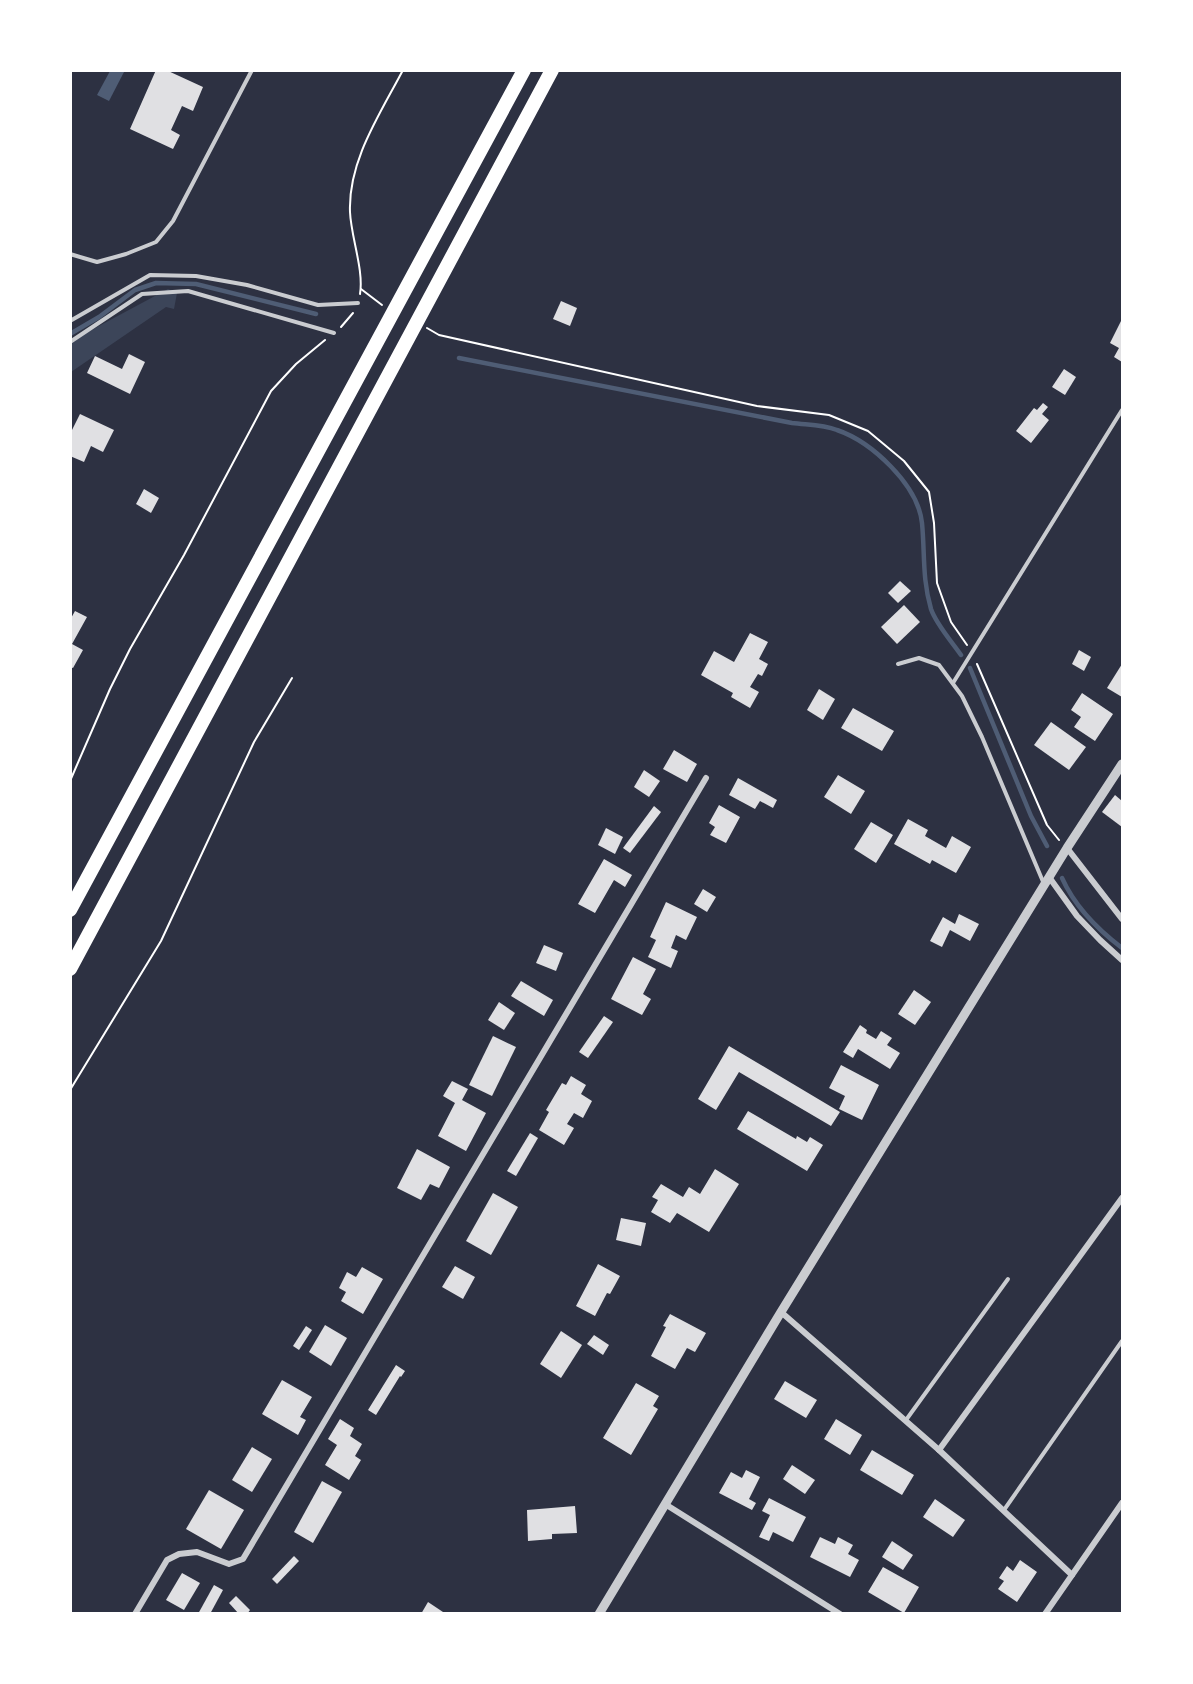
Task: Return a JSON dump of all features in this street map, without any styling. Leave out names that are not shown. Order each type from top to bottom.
[{"type":"highway","points":[[70,910],[524,70]]},
{"type":"highway","points":[[70,969],[552,70]]},
{"type":"street","points":[[599,1614],[781,1312],[1067,848],[1122,764]]},
{"type":"street","points":[[135,1614],[167,1560],[179,1554],[197,1552],[229,1564],[243,1559],[706,778]]},
{"type":"street","points":[[1067,848],[1122,919]]},
{"type":"street","points":[[1047,881],[1077,916],[1122,960]]},
{"type":"street","points":[[939,1450],[1122,1198]]},
{"type":"street","points":[[781,1312],[906,1420],[1072,1575]]},
{"type":"street","points":[[1045,1614],[1122,1503]]},
{"type":"street","points":[[665,1504],[840,1614]]},
{"type":"lane","points":[[70,254],[97,262],[156,242],[173,221],[252,70]]},
{"type":"lane","points":[[70,321],[150,275],[196,276],[247,285],[318,305],[358,303]]},
{"type":"lane","points":[[70,342],[142,294],[188,291],[334,333]]},
{"type":"lane","points":[[953,683],[1122,410]]},
{"type":"lane","points":[[898,664],[919,658],[939,665],[962,696],[1047,881]]},
{"type":"lane","points":[[906,1420],[1008,1279]]},
{"type":"lane","points":[[1003,1510],[1122,1341]]},
{"type":"path","points":[[70,781],[130,649],[189,545],[271,391],[296,364],[350,317],[358,303],[361,289],[350,213],[350,198],[360,156],[403,70]]},
{"type":"path","points":[[361,289],[378,303]]},
{"type":"path","points":[[439,334],[758,406],[829,415],[868,431],[904,461],[930,492],[937,583],[951,622],[972,652],[1047,825],[1054,836],[1067,848]]},
{"type":"path","points":[[70,1090],[161,941],[254,742],[292,678]]},
{"type":"shaded area","points":[[110,71],[124,72],[109,101],[97,95]]},
{"type":"shaded area","points":[[168,289],[177,293],[174,309],[166,307],[71,372],[71,341]]},
{"type":"building","points":[[156,70],[166,70],[203,87],[193,111],[182,106],[171,130],[180,135],[173,149],[130,129]]},
{"type":"building","points":[[561,301],[577,308],[570,326],[553,319]]},
{"type":"building","points":[[1122,319],[1122,362],[1114,357],[1119,348],[1110,343]]},
{"type":"building","points":[[129,354],[145,362],[130,394],[87,373],[95,356],[122,369]]},
{"type":"building","points":[[1064,369],[1076,377],[1065,395],[1052,387]]},
{"type":"building","points":[[1043,403],[1048,407],[1042,414],[1049,420],[1031,443],[1016,431],[1034,408],[1037,410]]},
{"type":"building","points":[[80,414],[114,430],[103,452],[91,446],[84,462],[70,456],[70,434]]},
{"type":"building","points":[[144,489],[159,498],[151,513],[136,504]]},
{"type":"building","points":[[900,581],[911,591],[898,603],[888,593]]},
{"type":"building","points":[[904,605],[920,622],[897,644],[881,627]]},
{"type":"building","points":[[75,611],[87,617],[72,644],[83,650],[73,668],[70,667],[70,620]]},
{"type":"building","points":[[750,633],[768,642],[759,659],[768,664],[762,676],[758,674],[750,687],[759,692],[750,708],[731,697],[733,693],[701,675],[714,651],[734,662]]},
{"type":"building","points":[[1079,650],[1091,657],[1084,671],[1072,664]]},
{"type":"building","points":[[1122,664],[1122,697],[1107,688]]},
{"type":"building","points":[[819,689],[835,699],[823,720],[807,710]]},
{"type":"building","points":[[1082,693],[1113,714],[1095,741],[1074,727],[1081,717],[1071,710]]},
{"type":"building","points":[[853,708],[894,731],[882,751],[841,728]]},
{"type":"building","points":[[1051,722],[1086,747],[1069,770],[1034,745]]},
{"type":"building","points":[[674,750],[697,764],[687,782],[663,769]]},
{"type":"building","points":[[644,770],[660,781],[649,797],[634,787]]},
{"type":"building","points":[[838,775],[865,791],[851,814],[824,797]]},
{"type":"building","points":[[738,778],[777,800],[773,808],[760,801],[755,809],[729,795]]},
{"type":"building","points":[[1115,795],[1122,801],[1122,827],[1102,812]]},
{"type":"building","points":[[719,805],[740,817],[726,843],[710,835],[715,827],[709,823]]},
{"type":"building","points":[[654,806],[661,812],[630,853],[623,848]]},
{"type":"building","points":[[908,819],[928,830],[925,836],[946,848],[952,836],[971,847],[956,873],[932,860],[930,864],[894,844]]},
{"type":"building","points":[[871,822],[893,835],[876,863],[854,849]]},
{"type":"building","points":[[606,828],[623,837],[615,854],[598,845]]},
{"type":"building","points":[[604,859],[632,875],[625,887],[614,880],[595,913],[578,904]]},
{"type":"building","points":[[703,889],[716,897],[707,912],[694,904]]},
{"type":"building","points":[[666,902],[697,917],[686,940],[676,935],[671,948],[678,951],[671,968],[648,957],[656,940],[650,937]]},
{"type":"building","points":[[959,914],[979,924],[970,941],[950,930],[942,947],[930,941],[943,917],[955,924]]},
{"type":"building","points":[[544,945],[563,953],[556,971],[536,963]]},
{"type":"building","points":[[633,957],[656,969],[643,994],[651,999],[642,1015],[611,999]]},
{"type":"building","points":[[521,981],[553,1000],[544,1016],[511,996]]},
{"type":"building","points":[[914,990],[931,1002],[915,1025],[898,1014]]},
{"type":"building","points":[[499,1002],[515,1013],[504,1030],[488,1020]]},
{"type":"building","points":[[604,1016],[613,1022],[588,1058],[579,1052]]},
{"type":"building","points":[[860,1025],[867,1030],[866,1033],[876,1039],[881,1031],[892,1038],[887,1045],[900,1053],[890,1069],[858,1049],[853,1058],[843,1052]]},
{"type":"building","points":[[493,1036],[516,1047],[492,1096],[469,1085]]},
{"type":"building","points":[[729,1046],[840,1112],[831,1126],[739,1072],[716,1110],[698,1099]]},
{"type":"building","points":[[841,1065],[879,1085],[862,1120],[839,1109],[845,1096],[829,1088]]},
{"type":"building","points":[[571,1076],[586,1085],[581,1094],[592,1101],[583,1118],[574,1113],[567,1124],[574,1128],[564,1145],[539,1130],[549,1112],[546,1110],[562,1083],[566,1085]]},
{"type":"building","points":[[452,1081],[468,1089],[462,1100],[486,1113],[466,1151],[438,1136],[455,1103],[443,1096]]},
{"type":"building","points":[[748,1111],[796,1139],[797,1136],[807,1142],[810,1137],[823,1145],[807,1171],[737,1129]]},
{"type":"building","points":[[530,1133],[538,1138],[516,1176],[507,1171]]},
{"type":"building","points":[[417,1149],[450,1167],[439,1188],[430,1184],[421,1200],[397,1188]]},
{"type":"building","points":[[715,1169],[739,1184],[709,1232],[677,1213],[670,1223],[651,1212],[658,1200],[652,1197],[661,1184],[683,1197],[689,1187],[700,1194]]},
{"type":"building","points":[[493,1193],[518,1207],[491,1255],[466,1241]]},
{"type":"building","points":[[621,1218],[646,1223],[641,1246],[616,1240]]},
{"type":"building","points":[[598,1264],[620,1276],[610,1294],[607,1293],[595,1316],[576,1306]]},
{"type":"building","points":[[455,1266],[475,1277],[463,1299],[442,1287]]},
{"type":"building","points":[[362,1267],[383,1279],[363,1314],[341,1301],[346,1292],[339,1288],[347,1272],[356,1277]]},
{"type":"building","points":[[670,1314],[706,1333],[695,1352],[687,1348],[675,1369],[651,1356]]},
{"type":"building","points":[[325,1325],[347,1338],[331,1366],[309,1352]]},
{"type":"building","points":[[306,1326],[312,1330],[299,1350],[293,1346]]},
{"type":"building","points":[[561,1331],[582,1345],[561,1378],[540,1364]]},
{"type":"building","points":[[594,1335],[609,1345],[603,1355],[587,1344]]},
{"type":"building","points":[[396,1365],[405,1371],[376,1415],[368,1410]]},
{"type":"building","points":[[282,1380],[312,1397],[300,1417],[306,1420],[298,1435],[262,1414]]},
{"type":"building","points":[[785,1381],[817,1400],[806,1418],[774,1399]]},
{"type":"building","points":[[636,1383],[659,1396],[653,1406],[658,1409],[631,1455],[603,1438]]},
{"type":"building","points":[[340,1419],[354,1428],[350,1436],[362,1444],[355,1456],[361,1460],[349,1480],[325,1465],[337,1445],[328,1439]]},
{"type":"building","points":[[836,1419],[862,1435],[850,1455],[824,1439]]},
{"type":"building","points":[[252,1447],[272,1459],[252,1492],[232,1480]]},
{"type":"building","points":[[872,1450],[914,1475],[902,1495],[860,1470]]},
{"type":"building","points":[[792,1465],[815,1480],[805,1494],[783,1479]]},
{"type":"building","points":[[746,1470],[760,1477],[749,1499],[756,1503],[752,1510],[719,1493],[731,1472],[742,1478]]},
{"type":"building","points":[[322,1481],[342,1492],[313,1543],[294,1532]]},
{"type":"building","points":[[209,1490],[244,1510],[221,1549],[186,1529]]},
{"type":"building","points":[[769,1498],[806,1517],[793,1542],[773,1532],[769,1541],[759,1537],[770,1515],[762,1511]]},
{"type":"building","points":[[935,1499],[965,1520],[953,1537],[923,1517]]},
{"type":"building","points":[[575,1506],[577,1533],[552,1534],[552,1539],[528,1541],[527,1510]]},
{"type":"building","points":[[820,1537],[835,1544],[838,1537],[853,1545],[848,1554],[859,1560],[850,1577],[810,1557]]},
{"type":"building","points":[[892,1541],[913,1555],[903,1570],[882,1557]]},
{"type":"building","points":[[294,1556],[299,1561],[277,1584],[272,1579]]},
{"type":"building","points":[[1020,1560],[1037,1572],[1017,1602],[998,1589],[1004,1581],[999,1578],[1007,1566],[1013,1571]]},
{"type":"building","points":[[883,1567],[919,1587],[904,1613],[868,1592]]},
{"type":"building","points":[[182,1573],[200,1583],[184,1610],[166,1600]]},
{"type":"building","points":[[214,1585],[223,1590],[210,1614],[198,1614]]},
{"type":"building","points":[[236,1596],[250,1610],[247,1614],[239,1614],[229,1603]]},
{"type":"building","points":[[428,1602],[446,1614],[421,1614]]},
{"type":"waterway","points":[[70,334],[99,317],[135,290],[156,283],[196,284],[316,314]]},
{"type":"waterway","points":[[459,358],[792,423],[826,427],[851,436],[891,467],[912,494],[922,523],[925,576],[931,609],[940,627],[961,655]]},
{"type":"waterway","points":[[970,668],[1031,816],[1047,846]]},
{"type":"waterway","points":[[1062,878],[1067,889],[1088,917],[1122,948]]}]
